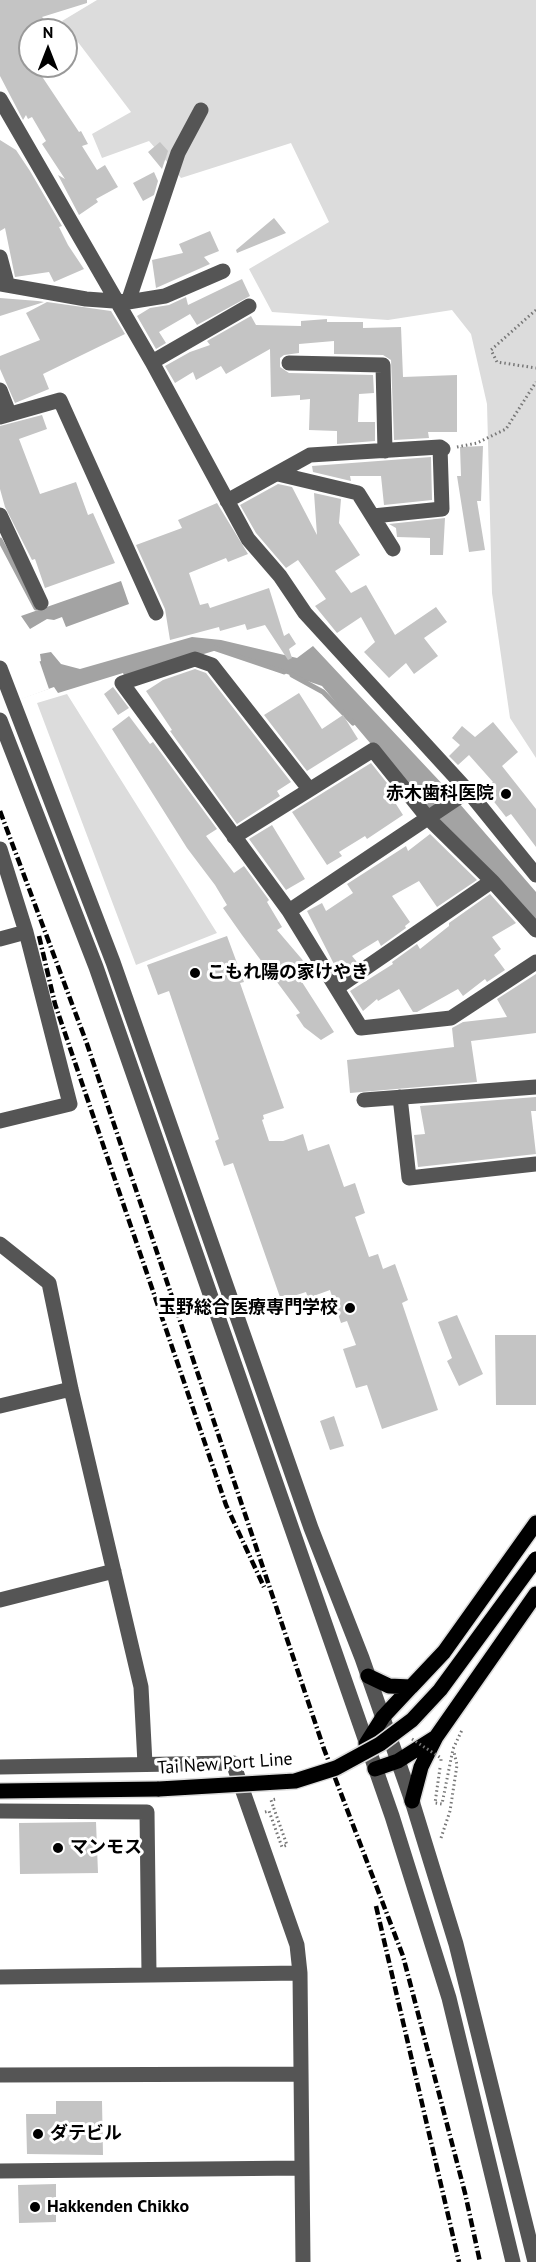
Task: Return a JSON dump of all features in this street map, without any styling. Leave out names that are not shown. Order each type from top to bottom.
[{"type":"main road","points":[[366,1744],[383,1717],[444,1652],[536,1523]]},
{"type":"main road","name":"Tai New Port Line","points":[[0,1791],[159,1789],[295,1781],[336,1768],[380,1744],[412,1720],[440,1690],[536,1559]]},
{"type":"main road","points":[[412,1801],[421,1767],[436,1737],[536,1594]]},
{"type":"main road","points":[[368,1676],[389,1686],[411,1687]]},
{"type":"main road","points":[[375,1769],[398,1761],[436,1737]]},
{"type":"street","points":[[0,99],[122,302],[248,538],[280,576],[305,613],[468,791],[536,875]]},
{"type":"street","points":[[122,302],[178,153],[201,110]]},
{"type":"street","points":[[0,121],[16,129]]},
{"type":"street","points":[[0,257],[3,284],[122,302],[165,296],[223,272]]},
{"type":"street","points":[[152,362],[249,306]]},
{"type":"street","points":[[289,363],[383,364],[385,451]]},
{"type":"street","points":[[0,390],[5,415],[60,400],[156,613]]},
{"type":"street","points":[[227,501],[310,455],[442,448],[442,509],[373,516]]},
{"type":"street","points":[[278,474],[358,493],[393,549]]},
{"type":"street","points":[[0,515],[41,603]]},
{"type":"street","points":[[309,789],[212,665],[195,659],[122,683],[289,911],[338,987],[361,1028],[451,1018],[536,962]]},
{"type":"street","points":[[1,671],[124,991],[311,1528],[368,1676],[412,1801],[456,1944],[535,2262]]},
{"type":"street","points":[[0,720],[96,968],[375,1769],[435,1948],[513,2262]]},
{"type":"street","points":[[234,837],[373,750],[427,817],[492,881],[536,930]]},
{"type":"street","points":[[289,911],[468,791]]},
{"type":"street","points":[[0,849],[26,932],[70,1104],[0,1121]]},
{"type":"street","points":[[338,987],[492,881]]},
{"type":"street","points":[[0,939],[26,932]]},
{"type":"street","points":[[364,1100],[536,1087]]},
{"type":"street","points":[[400,1097],[409,1178],[536,1164]]},
{"type":"street","points":[[0,1244],[49,1282],[71,1389],[141,1687],[145,1764]]},
{"type":"street","points":[[0,1406],[71,1389]]},
{"type":"street","points":[[0,1600],[114,1571]]},
{"type":"street","points":[[0,1767],[233,1763],[297,1945],[300,1973],[303,2262]]},
{"type":"street","points":[[0,1811],[147,1812],[149,1974]]},
{"type":"street","points":[[0,1977],[300,1973]]},
{"type":"street","points":[[0,2075],[301,2074]]},
{"type":"street","points":[[0,2171],[302,2169]]},
{"type":"path","points":[[536,310],[491,350],[497,362],[536,368]]},
{"type":"path","points":[[442,448],[477,442],[506,429],[536,382]]},
{"type":"path","points":[[441,1838],[450,1811],[456,1766],[453,1749]]},
{"type":"path","points":[[441,1762],[435,1803],[442,1804],[447,1776]]},
{"type":"path","points":[[271,1816],[282,1847],[287,1845],[273,1806]]},
{"type":"shaded area","points":[[97,0],[536,0],[536,758],[510,718],[492,593],[487,404],[471,334],[452,310],[388,320],[272,312],[249,269],[329,222],[291,143],[181,178],[149,141],[102,158],[92,134],[131,112],[78,42],[78,18],[67,18]]},
{"type":"shaded area","points":[[121,581],[129,604],[66,627],[62,617],[54,620],[47,619],[30,629],[21,616]]},
{"type":"shaded area","points":[[192,637],[221,640],[297,658],[313,646],[446,788],[536,892],[536,927],[424,807],[322,686],[217,650],[125,678],[123,673],[58,693],[54,687],[0,706],[0,675],[41,661],[40,654],[51,652],[61,664],[80,669]]},
{"type":"shaded area","points":[[67,694],[217,933],[136,965],[37,703]]},
{"type":"pier","points":[[39,660],[49,689],[0,707],[0,674]]},
{"type":"building","points":[[0,0],[87,0],[87,3],[43,18],[18,18],[18,78],[43,78],[79,132],[81,131],[88,144],[82,146],[97,170],[105,165],[118,187],[96,199],[98,202],[79,215],[58,175],[65,179],[42,144],[46,141],[32,117],[28,119],[26,115],[23,120],[0,76]]},
{"type":"building","points":[[0,140],[16,150],[30,171],[62,226],[59,227],[68,245],[84,269],[54,282],[49,272],[15,277],[5,228],[0,231]]},
{"type":"building","points":[[160,142],[168,151],[162,169],[148,152]]},
{"type":"building","points":[[154,172],[158,181],[154,195],[143,201],[133,183]]},
{"type":"building","points":[[274,218],[286,233],[237,253],[236,250]]},
{"type":"building","points":[[210,231],[219,251],[204,257],[210,264],[156,288],[152,260],[183,253],[179,244]]},
{"type":"building","points":[[242,279],[250,296],[197,325],[190,314],[159,332],[166,343],[156,349],[137,316],[150,308],[169,305],[186,297],[188,305]]},
{"type":"building","points":[[0,298],[38,301],[44,302],[0,316]]},
{"type":"building","points":[[47,302],[111,311],[125,334],[43,374],[49,389],[15,403],[0,369],[0,356],[40,340],[26,313]]},
{"type":"building","points":[[251,316],[256,325],[301,326],[301,321],[327,319],[327,322],[363,322],[363,328],[401,327],[403,377],[457,375],[457,432],[428,432],[429,438],[394,440],[391,360],[383,355],[334,354],[334,341],[299,344],[299,353],[284,355],[280,358],[280,367],[289,373],[373,375],[374,393],[359,394],[358,422],[375,422],[375,441],[337,444],[337,431],[309,430],[310,399],[300,400],[300,395],[271,397],[270,349],[226,374],[221,366],[196,380],[193,372],[175,383],[165,366],[190,352],[210,345],[207,341]]},
{"type":"building","points":[[42,415],[47,429],[19,439],[40,494],[76,482],[88,515],[93,513],[115,563],[45,588],[35,559],[32,560],[5,507],[0,489],[0,426]]},
{"type":"building","points":[[483,446],[481,501],[477,501],[485,550],[469,552],[457,476],[461,476],[460,447]]},
{"type":"building","points":[[431,457],[432,500],[384,505],[381,476],[350,476],[351,481],[313,472],[312,466]]},
{"type":"building","points":[[278,484],[292,487],[317,535],[314,493],[341,499],[339,523],[360,555],[335,571],[351,593],[366,585],[395,635],[436,607],[447,622],[424,638],[438,656],[414,674],[406,663],[389,678],[364,652],[375,642],[361,617],[337,633],[315,606],[326,599],[298,560],[286,568],[256,533],[240,505]]},
{"type":"building","points":[[217,503],[248,554],[228,562],[226,558],[189,573],[200,605],[208,603],[210,608],[269,588],[284,636],[289,633],[296,644],[289,649],[292,658],[288,660],[265,625],[247,630],[245,624],[220,631],[219,627],[170,640],[165,609],[136,545],[182,528],[178,520]]},
{"type":"building","points":[[445,518],[443,555],[430,555],[430,538],[397,537],[396,528],[389,524]]},
{"type":"building","points":[[195,669],[206,673],[291,782],[277,791],[280,796],[237,824],[170,731],[172,730],[146,691],[163,680]]},
{"type":"building","points":[[113,687],[129,708],[118,715],[104,694]]},
{"type":"building","points":[[299,693],[322,729],[343,715],[358,739],[307,771],[264,715]]},
{"type":"building","points":[[129,716],[150,744],[153,742],[217,829],[206,836],[234,873],[244,866],[269,900],[267,902],[282,927],[277,930],[312,971],[300,979],[334,1032],[321,1040],[304,1027],[296,1015],[300,1013],[223,908],[227,905],[215,885],[187,848],[112,729]]},
{"type":"building","points":[[493,722],[518,752],[502,766],[536,809],[536,847],[511,814],[506,817],[484,789],[493,782],[469,755],[458,765],[449,756],[460,745],[452,738],[462,726],[475,737]]},
{"type":"building","points":[[371,763],[387,783],[388,786],[385,787],[403,815],[367,839],[365,836],[339,852],[342,856],[327,865],[292,812]]},
{"type":"building","points":[[272,825],[305,879],[286,890],[249,839]]},
{"type":"building","points":[[430,834],[477,880],[437,907],[419,881],[392,896],[410,922],[405,926],[406,928],[381,946],[378,940],[352,956],[357,962],[339,974],[307,911],[322,903],[326,911],[353,893],[347,884],[406,846],[408,851]]},
{"type":"building","points":[[490,894],[516,923],[492,937],[501,949],[494,955],[505,970],[487,982],[485,979],[463,996],[458,989],[417,1012],[413,1012],[399,989],[378,1001],[377,999],[363,1011],[350,991],[393,964],[392,962],[417,944],[420,949],[449,926],[449,923]]},
{"type":"building","points":[[227,936],[244,982],[240,983],[284,1108],[263,1115],[262,1120],[269,1141],[283,1141],[303,1134],[308,1151],[329,1144],[344,1187],[355,1183],[365,1213],[355,1217],[369,1257],[378,1254],[383,1269],[395,1264],[408,1300],[402,1303],[438,1410],[382,1429],[367,1385],[356,1388],[343,1349],[356,1345],[347,1321],[341,1323],[330,1290],[308,1298],[306,1292],[281,1300],[233,1163],[224,1166],[215,1141],[219,1139],[169,991],[158,995],[147,965]]},
{"type":"building","points":[[536,974],[536,1033],[471,1041],[477,1082],[350,1093],[347,1060],[454,1047],[452,1028],[463,1022],[507,1017],[497,999]]},
{"type":"building","points":[[536,1097],[536,1111],[531,1111],[536,1154],[418,1167],[414,1135],[425,1134],[420,1106]]},
{"type":"building","points":[[457,1315],[483,1374],[459,1386],[447,1361],[452,1358],[438,1322]]},
{"type":"building","points":[[495,1335],[536,1335],[536,1405],[496,1405]]},
{"type":"building","points":[[334,1416],[344,1446],[330,1450],[320,1421]]},
{"type":"building","name":"マンモス","points":[[96,1822],[98,1873],[20,1874],[19,1823]]},
{"type":"building","points":[[56,2101],[102,2101],[103,2155],[27,2154],[26,2114],[56,2114]]},
{"type":"building","points":[[56,2184],[56,2222],[19,2223],[18,2185]]},
{"type":"waterway","points":[[0,540],[36,608]]},
{"type":"waterway","points":[[213,648],[284,672]]},
{"type":"waterway","points":[[292,675],[323,692],[353,723]]},
{"type":"railway","points":[[0,811],[87,1044],[324,1749],[403,1956],[465,2193],[480,2262]]},
{"type":"railway","points":[[39,936],[55,1004],[226,1505],[264,1587]]},
{"type":"railway","points":[[376,1906],[459,2262]]},
{"type":"place","name":"赤木歯科医院","points":[[506,794]]},
{"type":"place","name":"こもれ陽の家けやき","points":[[195,973]]},
{"type":"place","name":"玉野総合医療専門学校","points":[[350,1308]]},
{"type":"place","name":"マンモス","points":[[58,1848]]},
{"type":"place","name":"ダテビル","points":[[38,2134]]},
{"type":"place","name":"Hakkenden Chikko","points":[[35,2207]]}]
